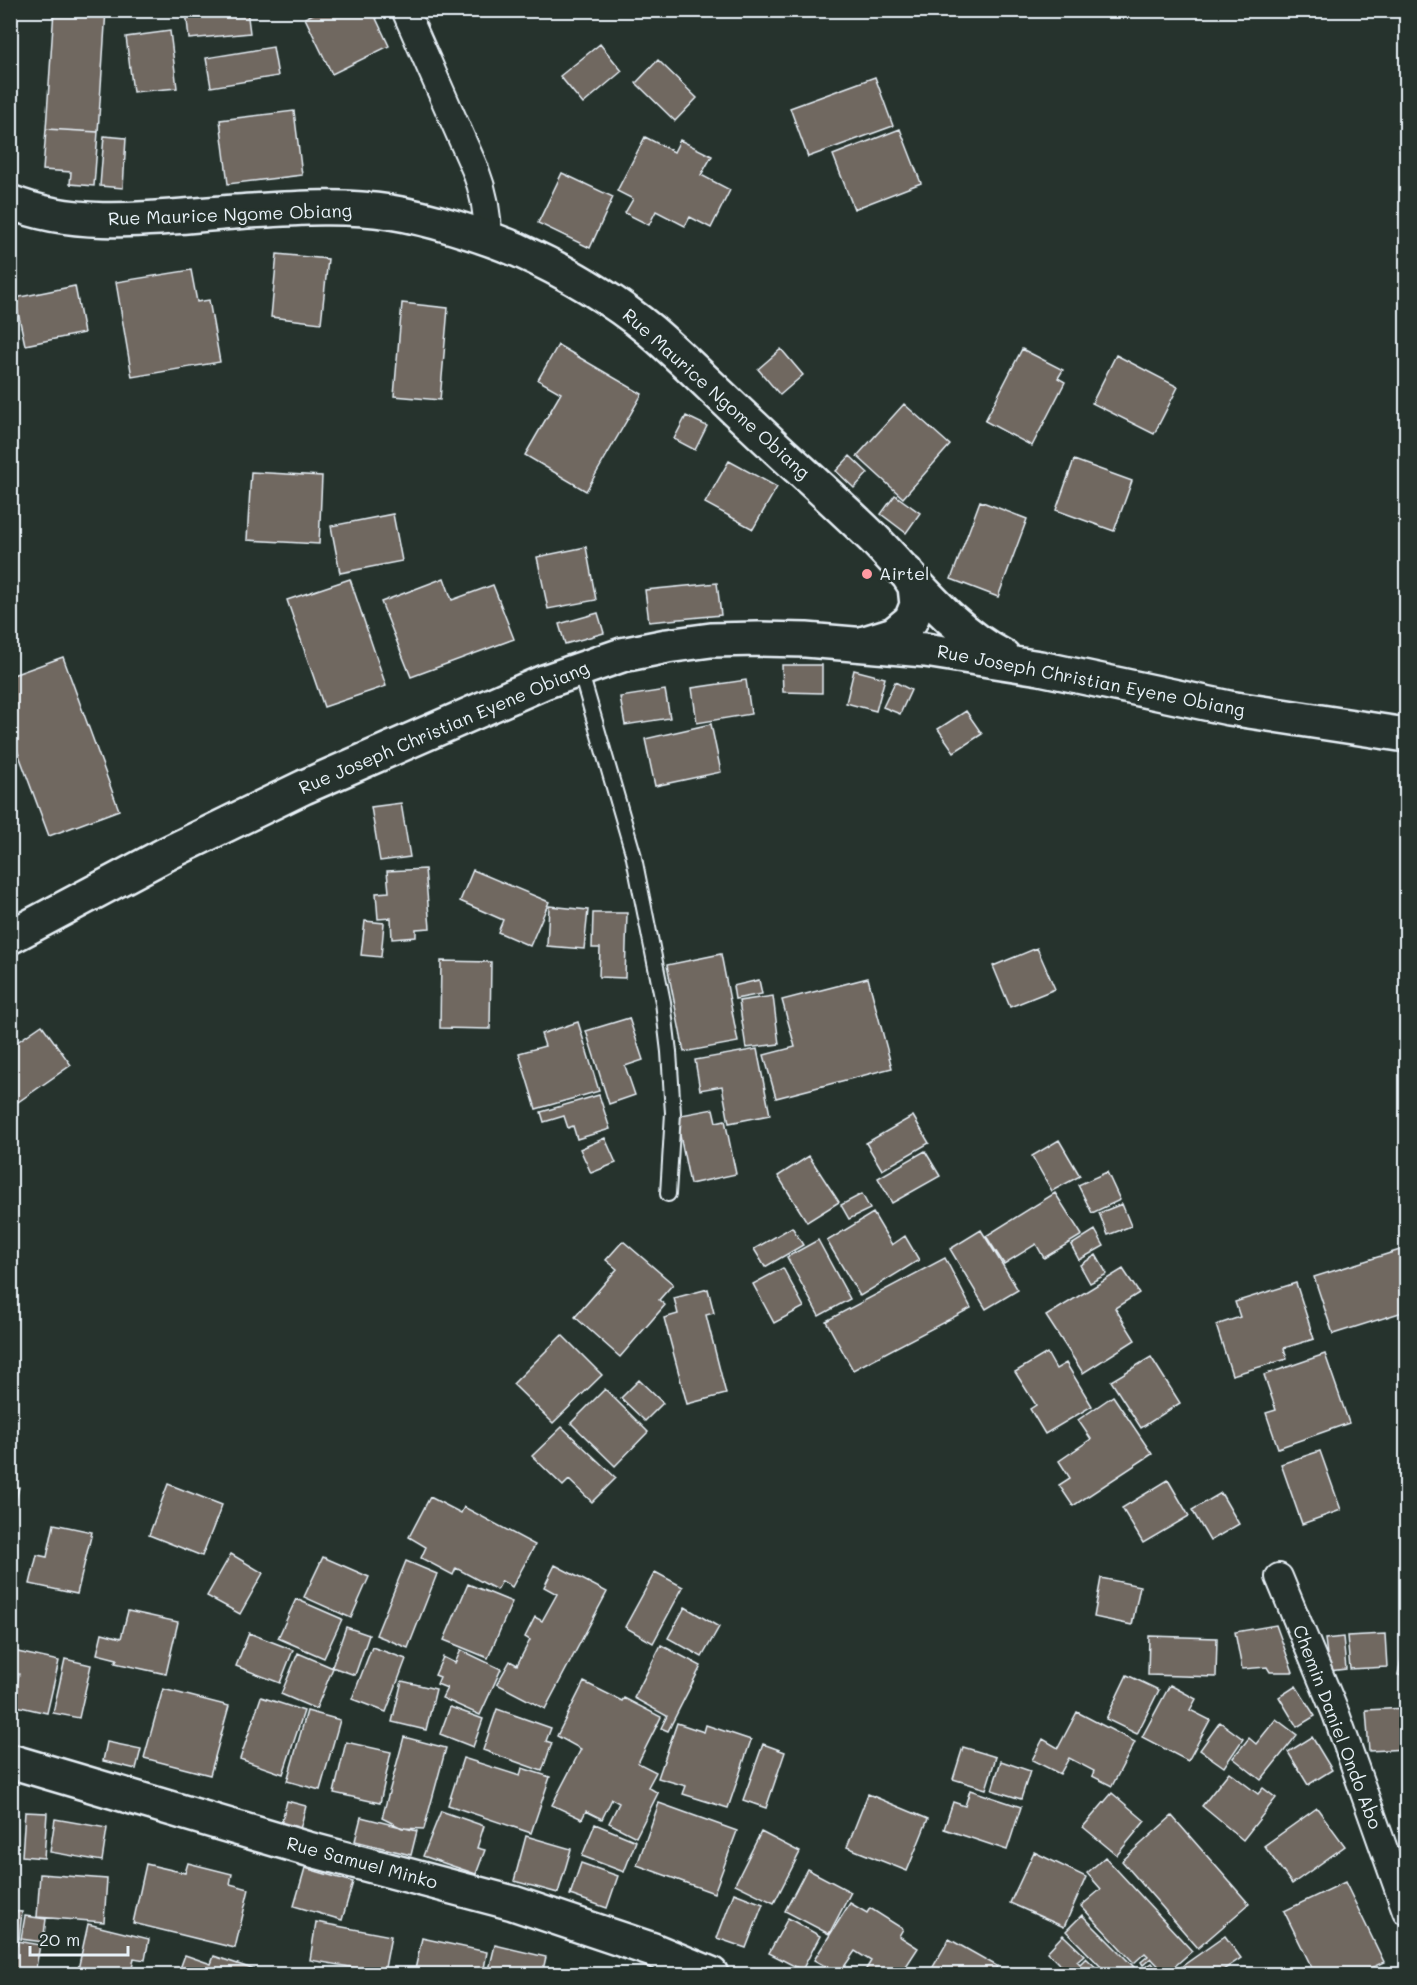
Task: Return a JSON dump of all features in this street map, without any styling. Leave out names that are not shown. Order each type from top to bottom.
[{"type":"street","points":[[405,10],[476,168],[488,214],[488,238]]},
{"type":"street","name":"Rue Maurice Ngome Obiang","points":[[10,202],[56,214],[98,220],[170,218],[297,209],[390,212],[488,238],[552,266],[650,330],[853,518],[953,621],[994,652],[1019,664]]},
{"type":"street","points":[[858,645],[894,634],[911,620],[917,605],[915,586],[905,569]]},
{"type":"street","name":"Rue Joseph Christian Eyene Obiang","points":[[10,937],[245,814],[504,699],[544,682],[622,655],[667,646],[711,640],[806,640],[925,650],[1019,664],[1229,708],[1407,735]]},
{"type":"street","name":"Chemin Daniel Ondo Abo","points":[[1279,1577],[1336,1714],[1407,1911]]},
{"type":"street","name":"Rue Samuel Minko","points":[[10,1761],[296,1846],[513,1903],[653,1950],[711,1974]]},
{"type":"lane","points":[[580,670],[633,854],[663,1002],[673,1113],[668,1194]]},
{"type":"building","points":[[54,10],[106,10],[98,132],[46,129]]},
{"type":"building","points":[[186,10],[247,10],[250,33],[189,39]]},
{"type":"building","points":[[321,10],[372,10],[389,46],[332,74],[305,18]]},
{"type":"building","points":[[170,31],[177,88],[133,92],[126,37]]},
{"type":"building","points":[[600,44],[622,71],[583,104],[560,76]]},
{"type":"building","points":[[273,47],[278,76],[211,87],[206,58]]},
{"type":"building","points":[[658,60],[697,98],[675,121],[636,83]]},
{"type":"building","points":[[875,77],[893,126],[808,157],[790,108]]},
{"type":"building","points":[[294,111],[302,175],[228,184],[220,120]]},
{"type":"building","points":[[46,129],[98,132],[94,186],[70,184],[71,172],[43,170]]},
{"type":"building","points":[[900,129],[921,183],[854,209],[833,155]]},
{"type":"building","points":[[104,136],[126,138],[123,188],[100,186]]},
{"type":"building","points":[[645,137],[674,152],[680,140],[712,156],[701,175],[730,190],[711,228],[690,217],[685,226],[656,211],[649,225],[625,213],[633,199],[617,191]]},
{"type":"building","points":[[562,173],[613,197],[590,248],[538,223]]},
{"type":"building","points":[[277,254],[328,259],[321,323],[271,317]]},
{"type":"building","points":[[191,270],[197,302],[209,300],[220,362],[132,377],[116,282]]},
{"type":"building","points":[[75,286],[84,333],[25,345],[15,298]]},
{"type":"building","points":[[402,303],[448,308],[440,400],[394,396]]},
{"type":"building","points":[[558,345],[642,394],[586,491],[525,455],[561,393],[538,380]]},
{"type":"building","points":[[781,349],[803,375],[780,395],[758,369]]},
{"type":"building","points":[[1022,349],[1063,370],[1058,378],[1065,382],[1032,446],[985,421]]},
{"type":"building","points":[[1116,355],[1178,387],[1154,434],[1092,403]]},
{"type":"building","points":[[904,404],[950,445],[903,498],[857,456]]},
{"type":"building","points":[[686,416],[707,426],[695,450],[674,439]]},
{"type":"building","points":[[850,456],[868,473],[854,488],[836,471]]},
{"type":"building","points":[[1074,460],[1132,481],[1114,531],[1056,510]]},
{"type":"building","points":[[729,461],[777,487],[753,529],[705,503]]},
{"type":"building","points":[[251,472],[322,476],[319,544],[247,540]]},
{"type":"building","points":[[895,495],[920,513],[906,533],[881,514]]},
{"type":"building","points":[[980,501],[1027,519],[998,597],[951,579]]},
{"type":"building","points":[[393,514],[402,561],[340,573],[331,526]]},
{"type":"building","points":[[586,547],[596,600],[548,609],[537,557]]},
{"type":"building","points":[[444,578],[452,600],[493,585],[514,639],[411,677],[381,602]]},
{"type":"building","points":[[350,579],[386,686],[324,707],[287,600]]},
{"type":"building","points":[[717,583],[721,615],[649,622],[645,590]]},
{"type":"building","points":[[598,613],[604,633],[565,644],[559,624]]},
{"type":"building","points":[[63,657],[119,810],[49,836],[10,731],[10,676]]},
{"type":"building","points":[[782,665],[822,665],[822,693],[783,692]]},
{"type":"building","points":[[854,670],[885,678],[876,711],[846,703]]},
{"type":"building","points":[[746,680],[751,714],[697,723],[692,688]]},
{"type":"building","points":[[895,682],[911,690],[900,714],[883,707]]},
{"type":"building","points":[[665,690],[670,718],[625,725],[620,697]]},
{"type":"building","points":[[966,711],[982,734],[954,752],[938,729]]},
{"type":"building","points":[[711,724],[721,772],[655,786],[645,739]]},
{"type":"building","points":[[401,803],[410,857],[380,861],[371,807]]},
{"type":"building","points":[[425,869],[430,928],[416,929],[416,937],[392,939],[391,918],[378,919],[376,893],[389,892],[387,871]]},
{"type":"building","points":[[473,870],[549,902],[530,946],[498,932],[503,920],[460,901]]},
{"type":"building","points":[[549,906],[588,910],[584,949],[547,946]]},
{"type":"building","points":[[593,913],[627,913],[625,978],[599,977],[600,948],[592,948]]},
{"type":"building","points":[[365,921],[384,923],[381,957],[361,955]]},
{"type":"building","points":[[1037,948],[1055,989],[1010,1007],[993,966]]},
{"type":"building","points":[[721,954],[738,1042],[684,1052],[667,965]]},
{"type":"building","points":[[441,961],[491,962],[490,1029],[440,1028]]},
{"type":"building","points":[[868,978],[892,1068],[776,1098],[764,1055],[795,1047],[782,1000]]},
{"type":"building","points":[[759,980],[762,994],[735,999],[733,986]]},
{"type":"building","points":[[773,996],[779,1044],[746,1048],[739,1001]]},
{"type":"building","points":[[629,1018],[643,1060],[625,1066],[635,1095],[609,1104],[586,1031]]},
{"type":"building","points":[[578,1022],[599,1091],[536,1109],[519,1053],[545,1046],[541,1034]]},
{"type":"building","points":[[42,1025],[71,1065],[18,1102],[10,1092],[10,1047]]},
{"type":"building","points":[[757,1049],[770,1115],[729,1123],[722,1086],[700,1090],[695,1060]]},
{"type":"building","points":[[599,1095],[610,1129],[577,1139],[573,1126],[568,1128],[564,1116],[544,1122],[541,1112]]},
{"type":"building","points":[[713,1109],[716,1122],[725,1120],[736,1174],[690,1184],[676,1116]]},
{"type":"building","points":[[913,1116],[929,1143],[882,1170],[866,1143]]},
{"type":"building","points":[[605,1138],[616,1163],[591,1173],[580,1149]]},
{"type":"building","points":[[1059,1140],[1080,1176],[1052,1191],[1032,1156]]},
{"type":"building","points":[[925,1151],[940,1176],[892,1203],[878,1178]]},
{"type":"building","points":[[809,1156],[839,1202],[807,1222],[778,1176]]},
{"type":"building","points":[[1107,1172],[1120,1200],[1092,1213],[1078,1185]]},
{"type":"building","points":[[1055,1193],[1082,1235],[1044,1258],[1036,1244],[1004,1264],[986,1236]]},
{"type":"building","points":[[862,1194],[870,1209],[849,1219],[841,1205]]},
{"type":"building","points":[[1122,1204],[1131,1226],[1108,1235],[1099,1213]]},
{"type":"building","points":[[873,1213],[892,1245],[905,1236],[919,1260],[860,1296],[827,1241]]},
{"type":"building","points":[[792,1227],[803,1245],[765,1267],[754,1249]]},
{"type":"building","points":[[981,1230],[1018,1290],[986,1309],[950,1249]]},
{"type":"building","points":[[1095,1230],[1104,1246],[1079,1260],[1071,1245]]},
{"type":"building","points":[[818,1240],[850,1299],[819,1316],[787,1257]]},
{"type":"building","points":[[623,1241],[673,1284],[659,1300],[665,1305],[620,1357],[575,1317],[617,1269],[606,1260]]},
{"type":"building","points":[[1400,1250],[1406,1270],[1406,1311],[1333,1334],[1314,1277]]},
{"type":"building","points":[[1096,1255],[1107,1274],[1090,1283],[1080,1265]]},
{"type":"building","points":[[945,1258],[971,1308],[853,1370],[826,1321]]},
{"type":"building","points":[[783,1268],[804,1307],[774,1323],[753,1284]]},
{"type":"building","points":[[1123,1269],[1139,1293],[1115,1308],[1135,1340],[1083,1373],[1046,1316]]},
{"type":"building","points":[[1296,1283],[1314,1339],[1284,1348],[1287,1359],[1232,1375],[1216,1325],[1240,1317],[1235,1302]]},
{"type":"building","points":[[708,1289],[714,1313],[706,1315],[726,1394],[687,1404],[664,1318],[678,1314],[674,1298]]},
{"type":"building","points":[[562,1335],[602,1375],[553,1423],[513,1384]]},
{"type":"building","points":[[1047,1353],[1056,1369],[1066,1363],[1092,1406],[1045,1434],[1030,1409],[1036,1405],[1015,1372]]},
{"type":"building","points":[[1325,1354],[1349,1423],[1278,1448],[1266,1413],[1276,1410],[1264,1375]]},
{"type":"building","points":[[1151,1357],[1180,1403],[1141,1428],[1111,1381]]},
{"type":"building","points":[[639,1380],[663,1403],[645,1421],[621,1398]]},
{"type":"building","points":[[605,1389],[648,1432],[615,1466],[571,1423]]},
{"type":"building","points":[[1113,1396],[1152,1454],[1073,1506],[1059,1485],[1070,1478],[1059,1461],[1091,1439],[1078,1420]]},
{"type":"building","points":[[562,1427],[616,1478],[592,1502],[569,1480],[563,1486],[532,1456]]},
{"type":"building","points":[[1320,1451],[1341,1510],[1302,1524],[1281,1464]]},
{"type":"building","points":[[1168,1480],[1189,1516],[1143,1543],[1122,1508]]},
{"type":"building","points":[[168,1484],[222,1505],[202,1556],[149,1535]]},
{"type":"building","points":[[10,1485],[19,1487],[12,1516],[10,1516]]},
{"type":"building","points":[[1221,1493],[1239,1524],[1210,1541],[1192,1510]]},
{"type":"building","points":[[430,1497],[461,1513],[464,1507],[535,1545],[512,1587],[502,1581],[497,1590],[456,1568],[453,1575],[421,1558],[426,1547],[409,1537]]},
{"type":"building","points":[[54,1524],[92,1532],[77,1594],[30,1584],[37,1555],[47,1557]]},
{"type":"building","points":[[231,1554],[263,1573],[240,1614],[207,1596]]},
{"type":"building","points":[[323,1557],[369,1577],[351,1618],[304,1597]]},
{"type":"building","points":[[406,1561],[437,1574],[408,1648],[376,1635]]},
{"type":"building","points":[[555,1565],[607,1592],[545,1709],[497,1684],[510,1661],[517,1665],[530,1640],[525,1637],[535,1617],[542,1621],[557,1594],[544,1587]]},
{"type":"building","points":[[655,1572],[683,1587],[653,1643],[625,1627]]},
{"type":"building","points":[[1101,1578],[1140,1586],[1132,1625],[1094,1617]]},
{"type":"building","points":[[468,1584],[512,1602],[488,1658],[444,1640]]},
{"type":"building","points":[[296,1599],[342,1619],[324,1658],[278,1638]]},
{"type":"building","points":[[685,1607],[719,1627],[702,1657],[668,1638]]},
{"type":"building","points":[[128,1611],[178,1622],[166,1674],[115,1663],[117,1659],[97,1654],[102,1633],[121,1638]]},
{"type":"building","points":[[1276,1625],[1293,1672],[1270,1672],[1267,1667],[1242,1669],[1235,1632]]},
{"type":"building","points":[[346,1627],[369,1635],[355,1675],[332,1667]]},
{"type":"building","points":[[249,1633],[293,1650],[280,1683],[236,1666]]},
{"type":"building","points":[[1406,1633],[1406,1677],[1398,1675]]},
{"type":"building","points":[[1385,1634],[1387,1667],[1350,1669],[1347,1636]]},
{"type":"building","points":[[1149,1636],[1217,1638],[1216,1677],[1148,1675]]},
{"type":"building","points":[[1343,1637],[1346,1669],[1329,1671],[1325,1639]]},
{"type":"building","points":[[661,1645],[701,1666],[668,1731],[661,1728],[667,1716],[634,1698]]},
{"type":"building","points":[[372,1647],[406,1659],[386,1712],[352,1699]]},
{"type":"building","points":[[461,1650],[501,1669],[480,1715],[442,1698],[447,1688],[437,1684],[440,1677],[435,1675],[443,1657],[455,1663]]},
{"type":"building","points":[[13,1651],[59,1661],[47,1713],[12,1705],[19,1674],[10,1671]]},
{"type":"building","points":[[298,1653],[333,1668],[316,1709],[281,1694]]},
{"type":"building","points":[[65,1659],[91,1665],[79,1718],[53,1713]]},
{"type":"building","points":[[1127,1675],[1159,1690],[1137,1734],[1106,1719]]},
{"type":"building","points":[[402,1681],[436,1689],[426,1730],[392,1722]]},
{"type":"building","points":[[584,1682],[622,1701],[624,1698],[661,1717],[638,1763],[656,1772],[648,1787],[658,1793],[636,1837],[609,1823],[619,1803],[612,1799],[602,1819],[586,1811],[582,1819],[552,1805],[581,1749],[557,1736]]},
{"type":"building","points":[[1170,1685],[1196,1699],[1190,1710],[1210,1720],[1188,1761],[1142,1737]]},
{"type":"building","points":[[1296,1686],[1315,1716],[1297,1727],[1279,1697]]},
{"type":"building","points":[[163,1689],[229,1706],[210,1775],[144,1758]]},
{"type":"building","points":[[261,1697],[304,1711],[283,1774],[240,1759]]},
{"type":"building","points":[[450,1707],[483,1719],[473,1747],[440,1734]]},
{"type":"building","points":[[1406,1708],[1406,1749],[1369,1751],[1366,1710]]},
{"type":"building","points":[[497,1709],[551,1728],[546,1741],[552,1743],[542,1771],[483,1750]]},
{"type":"building","points":[[307,1711],[340,1720],[320,1790],[287,1781]]},
{"type":"building","points":[[1077,1712],[1135,1742],[1112,1786],[1092,1776],[1094,1771],[1069,1758],[1060,1774],[1032,1760],[1043,1739],[1058,1748]]},
{"type":"building","points":[[1276,1719],[1297,1735],[1261,1780],[1233,1758],[1249,1738],[1256,1744]]},
{"type":"building","points":[[1220,1722],[1243,1739],[1224,1767],[1200,1750]]},
{"type":"building","points":[[677,1723],[704,1732],[706,1725],[751,1740],[728,1808],[683,1794],[686,1786],[658,1778]]},
{"type":"building","points":[[404,1737],[446,1748],[424,1829],[402,1828],[382,1818]]},
{"type":"building","points":[[1312,1737],[1332,1770],[1308,1785],[1288,1752]]},
{"type":"building","points":[[107,1742],[141,1749],[136,1769],[103,1761]]},
{"type":"building","points":[[346,1742],[391,1752],[380,1803],[334,1793]]},
{"type":"building","points":[[763,1744],[785,1752],[766,1808],[743,1800]]},
{"type":"building","points":[[963,1747],[996,1757],[986,1789],[953,1779]]},
{"type":"building","points":[[463,1758],[520,1776],[522,1768],[550,1777],[531,1833],[448,1805]]},
{"type":"building","points":[[1001,1761],[1030,1771],[1021,1799],[992,1790]]},
{"type":"building","points":[[1229,1772],[1258,1794],[1263,1788],[1276,1798],[1243,1840],[1202,1806]]},
{"type":"building","points":[[970,1790],[1021,1807],[1007,1850],[944,1829],[953,1802],[965,1806]]},
{"type":"building","points":[[1112,1793],[1145,1821],[1117,1855],[1083,1827]]},
{"type":"building","points":[[868,1794],[928,1819],[907,1871],[847,1847]]},
{"type":"building","points":[[287,1801],[306,1806],[299,1833],[280,1828]]},
{"type":"building","points":[[659,1803],[737,1831],[714,1893],[637,1865]]},
{"type":"building","points":[[1317,1808],[1345,1846],[1292,1884],[1264,1846]]},
{"type":"building","points":[[441,1811],[484,1826],[477,1848],[485,1850],[476,1874],[423,1856]]},
{"type":"building","points":[[25,1812],[47,1813],[44,1858],[22,1856]]},
{"type":"building","points":[[1172,1816],[1249,1904],[1198,1948],[1122,1861]]},
{"type":"building","points":[[361,1817],[417,1831],[411,1855],[355,1841]]},
{"type":"building","points":[[55,1819],[107,1828],[102,1861],[50,1852]]},
{"type":"building","points":[[595,1824],[636,1841],[624,1872],[582,1856]]},
{"type":"building","points":[[761,1832],[800,1852],[774,1903],[735,1884]]},
{"type":"building","points":[[526,1836],[571,1849],[558,1893],[514,1881]]},
{"type":"building","points":[[1034,1852],[1086,1877],[1064,1927],[1010,1903]]},
{"type":"building","points":[[1105,1857],[1192,1951],[1166,1974],[1151,1958],[1143,1965],[1141,1962],[1148,1956],[1145,1953],[1134,1963],[1081,1906],[1101,1889],[1087,1873]]},
{"type":"building","points":[[188,1863],[232,1874],[230,1884],[249,1889],[235,1948],[133,1923],[146,1864],[185,1873]]},
{"type":"building","points":[[581,1863],[618,1876],[607,1908],[570,1895]]},
{"type":"building","points":[[305,1868],[353,1882],[342,1920],[294,1906]]},
{"type":"building","points":[[807,1869],[851,1892],[829,1934],[785,1911]]},
{"type":"building","points":[[40,1874],[107,1879],[104,1922],[37,1917]]},
{"type":"building","points":[[1345,1882],[1384,1962],[1358,1974],[1315,1974],[1284,1911]]},
{"type":"building","points":[[734,1893],[763,1904],[746,1948],[717,1938]]},
{"type":"building","points":[[850,1903],[867,1913],[870,1908],[903,1929],[899,1936],[918,1948],[901,1974],[863,1974],[871,1961],[855,1951],[839,1974],[814,1960]]},
{"type":"building","points":[[10,1911],[22,1912],[19,1939],[10,1938]]},
{"type":"building","points":[[1082,1915],[1134,1967],[1126,1974],[1108,1974],[1066,1931]]},
{"type":"building","points":[[25,1916],[46,1919],[43,1942],[21,1939]]},
{"type":"building","points":[[788,1918],[820,1936],[802,1970],[769,1953]]},
{"type":"building","points":[[316,1922],[391,1936],[384,1973],[310,1960]]},
{"type":"building","points":[[88,1924],[149,1939],[145,1960],[134,1958],[131,1974],[77,1974]]},
{"type":"building","points":[[1063,1935],[1084,1955],[1077,1961],[1080,1964],[1086,1958],[1103,1974],[1069,1974],[1047,1952]]},
{"type":"building","points":[[1225,1936],[1241,1958],[1217,1974],[1171,1974]]},
{"type":"building","points":[[422,1938],[487,1952],[483,1974],[414,1974]]},
{"type":"building","points":[[949,1939],[997,1966],[993,1974],[929,1974]]},
{"type":"building","points":[[17,1941],[40,1945],[35,1973],[24,1970],[23,1974],[10,1974],[10,1944],[17,1945]]},
{"type":"building","points":[[495,1945],[546,1957],[542,1974],[488,1974]]},
{"type":"building","points":[[185,1955],[211,1964],[214,1956],[264,1973],[178,1974]]},
{"type":"building","points":[[1152,1963],[1160,1974],[1136,1974]]},
{"type":"place","name":"Airtel","points":[[867,574]]}]
